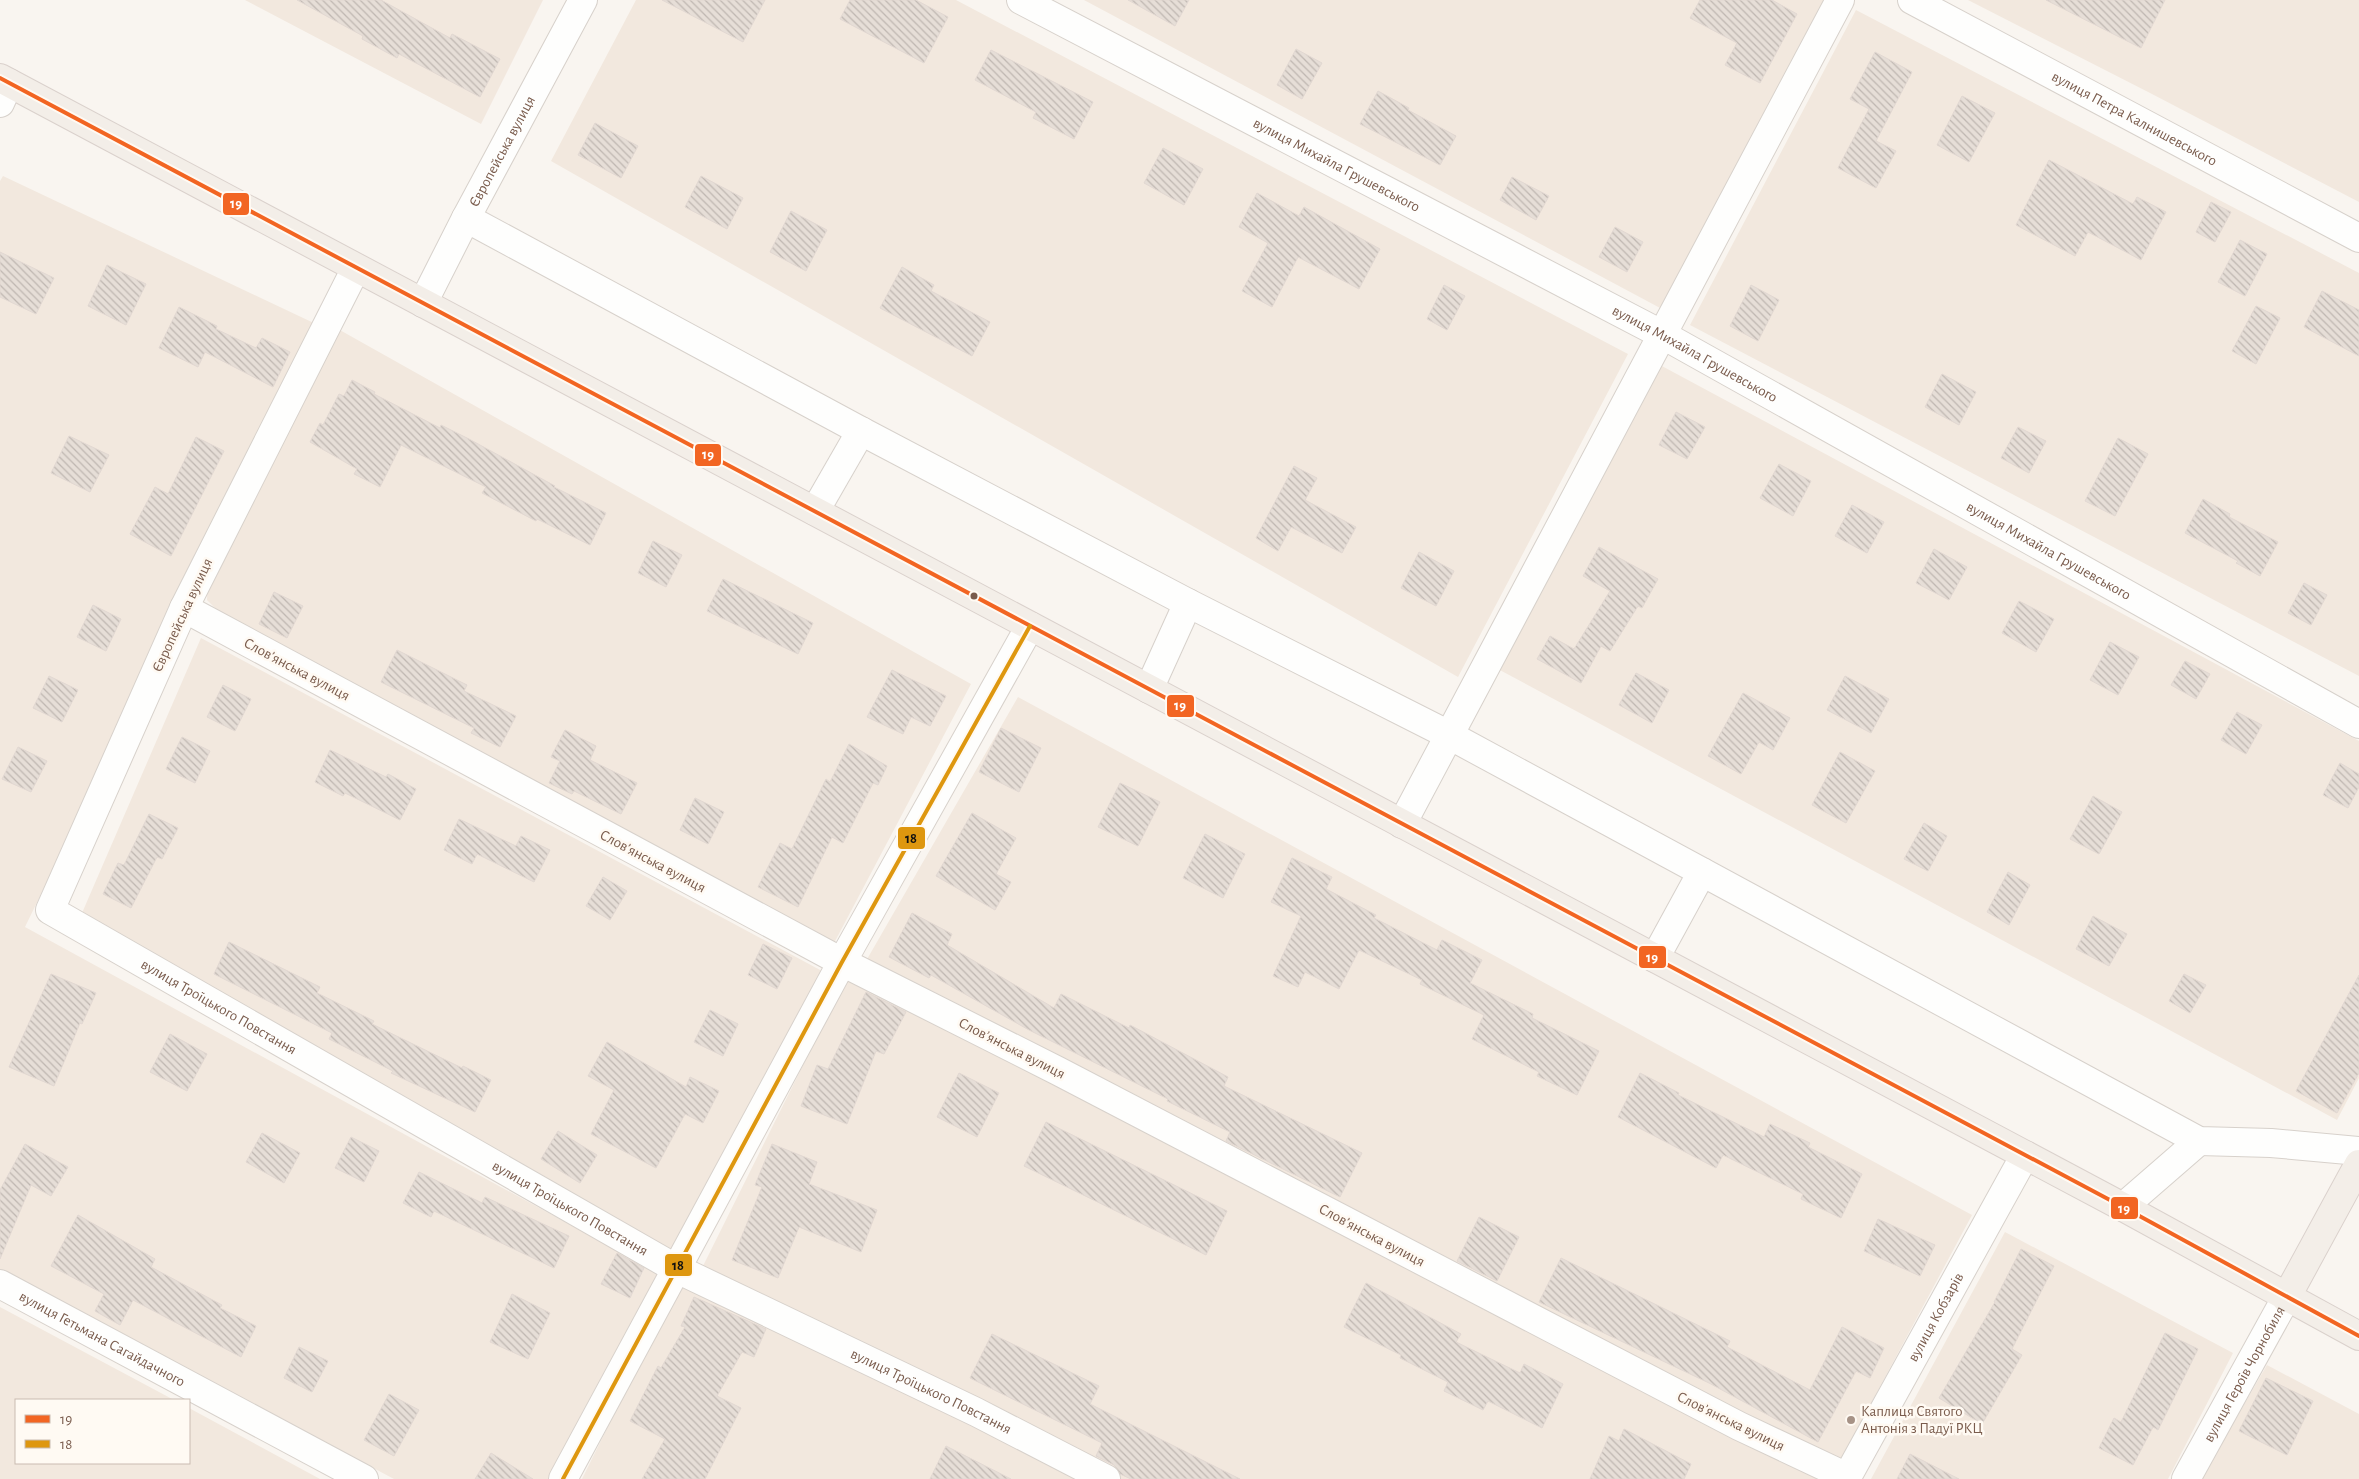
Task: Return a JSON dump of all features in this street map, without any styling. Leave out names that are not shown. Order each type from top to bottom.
[{"type":"main road","points":[[3,88],[423,303],[2123,1207],[2286,1298],[2359,1336]]},
{"type":"main road","name":"вулиця Героїв Чорнобиля","points":[[2286,1298],[2359,1164]]},
{"type":"street","name":"Європейська вулиця","points":[[423,303],[466,218],[583,0]]},
{"type":"street","name":"вулиця Михайла Грушевського","points":[[1021,0],[1663,335],[2359,724]]},
{"type":"street","points":[[1402,824],[1840,0]]},
{"type":"street","name":"вулиця Петра Калнишевського","points":[[1912,0],[2359,238]]},
{"type":"street","points":[[466,218],[861,431],[1188,603],[1449,735],[2199,1141],[2359,1151]]},
{"type":"street","name":"Європейська вулиця","points":[[50,910],[184,608],[356,268]]},
{"type":"street","points":[[815,511],[861,431]]},
{"type":"street","points":[[1149,689],[1188,603]]},
{"type":"street","name":"Словʼянська вулиця","points":[[184,608],[842,962],[1058,1071],[1739,1426],[1846,1478]]},
{"type":"street","points":[[563,1479],[675,1268],[842,962],[1030,626]]},
{"type":"street","points":[[1655,958],[1702,872]]},
{"type":"street","name":"вулиця Троїцького Повстання","points":[[50,910],[675,1268],[976,1412],[1106,1479]]},
{"type":"street","points":[[2123,1207],[2199,1141]]},
{"type":"street","name":"вулиця Кобзарів","points":[[1846,1478],[2025,1155]]},
{"type":"street","name":"вулиця Гетьмана Сагайдачного","points":[[0,1284],[364,1479]]},
{"type":"street","name":"вулиця Героїв Чорнобиля","points":[[2186,1479],[2286,1298]]},
{"type":"shaded area","points":[[245,0],[543,0],[481,124]]},
{"type":"shaded area","points":[[636,0],[956,0],[1628,354],[1458,677],[551,161]]},
{"type":"shaded area","points":[[1084,0],[1828,0],[1662,309]]},
{"type":"shaded area","points":[[1968,0],[2359,0],[2359,202],[2152,94]]},
{"type":"shaded area","points":[[1856,10],[2359,273],[2359,676],[1690,325]]},
{"type":"shaded area","points":[[3,176],[318,325],[25,927],[662,1275],[548,1479],[394,1479],[0,1269],[0,181]]},
{"type":"shaded area","points":[[338,329],[971,684],[833,945],[230,623],[207,600],[208,563]]},
{"type":"shaded area","points":[[1660,365],[2359,741],[2359,1078],[2337,1120],[1496,668]]},
{"type":"shaded area","points":[[201,638],[822,971],[673,1251],[82,913]]},
{"type":"shaded area","points":[[1018,697],[1972,1215],[1838,1465],[866,961]]},
{"type":"shaded area","points":[[849,973],[1817,1479],[1114,1479],[702,1268]]},
{"type":"shaded area","points":[[2005,1232],[2233,1353],[2168,1479],[1871,1479]]},
{"type":"shaded area","points":[[681,1279],[1080,1479],[582,1479]]},
{"type":"shaded area","points":[[0,1307],[172,1399],[15,1399],[15,1464],[190,1464],[190,1409],[320,1479],[0,1479]]},
{"type":"shaded area","points":[[2267,1365],[2359,1414],[2359,1479],[2201,1479]]},
{"type":"building","points":[[297,0],[381,0],[450,38],[452,34],[500,59],[480,97],[399,54],[397,58],[362,39],[363,36]]},
{"type":"building","points":[[662,0],[765,0],[743,42]]},
{"type":"building","points":[[850,0],[916,0],[948,17],[924,63],[840,19]]},
{"type":"building","points":[[1128,0],[1189,0],[1175,26]]},
{"type":"building","points":[[1700,0],[1772,0],[1797,14],[1760,83],[1725,65],[1737,43],[1690,18]]},
{"type":"building","points":[[2046,0],[2165,0],[2141,48]]},
{"type":"building","points":[[1296,49],[1322,63],[1302,99],[1277,85]]},
{"type":"building","points":[[991,50],[1093,102],[1074,139],[1033,118],[1036,112],[975,80]]},
{"type":"building","points":[[1875,52],[1912,72],[1876,141],[1896,151],[1876,188],[1838,168],[1869,109],[1850,99]]},
{"type":"building","points":[[1378,91],[1456,136],[1440,165],[1360,124]]},
{"type":"building","points":[[1962,96],[1995,113],[1969,162],[1937,145]]},
{"type":"building","points":[[595,123],[638,146],[621,178],[578,155]]},
{"type":"building","points":[[1163,148],[1203,169],[1184,205],[1144,183]]},
{"type":"building","points":[[2049,160],[2133,204],[2137,197],[2166,212],[2141,260],[2088,232],[2075,256],[2016,225]]},
{"type":"building","points":[[701,176],[743,198],[727,229],[685,207]]},
{"type":"building","points":[[1512,177],[1549,196],[1536,220],[1500,200]]},
{"type":"building","points":[[1257,193],[1299,216],[1304,207],[1380,249],[1359,289],[1298,257],[1272,307],[1242,291],[1268,243],[1239,227]]},
{"type":"building","points":[[2211,202],[2231,212],[2215,242],[2196,232]]},
{"type":"building","points":[[791,211],[827,230],[806,271],[770,252]]},
{"type":"building","points":[[1615,227],[1643,242],[1627,272],[1599,257]]},
{"type":"building","points":[[2240,240],[2267,254],[2245,296],[2218,282]]},
{"type":"building","points":[[0,252],[54,278],[36,314],[0,297]]},
{"type":"building","points":[[107,265],[146,284],[126,325],[88,306]]},
{"type":"building","points":[[902,267],[934,285],[931,291],[990,322],[972,356],[880,308]]},
{"type":"building","points":[[1444,285],[1465,296],[1447,330],[1427,319]]},
{"type":"building","points":[[1751,285],[1779,300],[1758,341],[1730,326]]},
{"type":"building","points":[[2322,291],[2359,310],[2359,356],[2304,327]]},
{"type":"building","points":[[2256,306],[2280,318],[2256,364],[2232,351]]},
{"type":"building","points":[[179,307],[217,326],[216,329],[256,348],[262,338],[290,352],[273,387],[205,352],[198,367],[159,348]]},
{"type":"building","points":[[1942,374],[1976,392],[1959,425],[1925,407]]},
{"type":"building","points":[[352,380],[375,392],[374,394],[440,428],[441,425],[469,439],[554,487],[606,513],[590,545],[537,519],[536,521],[482,493],[486,487],[401,445],[380,487],[354,474],[357,469],[310,442],[320,423],[323,425],[339,394],[344,396]]},
{"type":"building","points":[[1676,412],[1705,427],[1687,459],[1659,445]]},
{"type":"building","points":[[2018,427],[2046,441],[2029,473],[2001,458]]},
{"type":"building","points":[[69,436],[109,455],[90,492],[51,473]]},
{"type":"building","points":[[196,437],[224,451],[171,556],[130,534],[155,487],[168,494]]},
{"type":"building","points":[[2118,438],[2148,454],[2115,516],[2085,501]]},
{"type":"building","points":[[1779,464],[1811,481],[1793,516],[1760,498]]},
{"type":"building","points":[[1294,466],[1317,478],[1305,500],[1356,527],[1342,553],[1291,527],[1278,551],[1256,538]]},
{"type":"building","points":[[2203,499],[2230,514],[2229,517],[2278,542],[2260,576],[2236,563],[2238,561],[2185,533]]},
{"type":"building","points":[[1852,505],[1884,522],[1867,553],[1835,536]]},
{"type":"building","points":[[653,541],[682,555],[666,587],[638,573]]},
{"type":"building","points":[[1599,547],[1658,579],[1642,608],[1638,606],[1610,651],[1601,646],[1581,683],[1537,659],[1550,636],[1574,649],[1610,591],[1583,576]]},
{"type":"building","points":[[1934,549],[1967,567],[1949,600],[1916,583]]},
{"type":"building","points":[[1419,552],[1454,571],[1436,606],[1401,588]]},
{"type":"building","points":[[723,579],[813,623],[798,654],[707,611]]},
{"type":"building","points":[[2304,583],[2327,595],[2311,625],[2288,613]]},
{"type":"building","points":[[274,592],[303,606],[287,638],[259,624]]},
{"type":"building","points":[[2019,601],[2054,619],[2036,652],[2002,633]]},
{"type":"building","points":[[93,605],[121,619],[106,651],[77,637]]},
{"type":"building","points":[[2110,642],[2139,657],[2118,695],[2090,680]]},
{"type":"building","points":[[397,650],[467,685],[464,691],[516,716],[500,747],[471,733],[474,728],[381,682]]},
{"type":"building","points":[[2185,661],[2210,674],[2196,699],[2171,685]]},
{"type":"building","points":[[892,670],[946,696],[930,726],[911,717],[903,734],[867,717]]},
{"type":"building","points":[[1636,673],[1669,690],[1652,723],[1619,705]]},
{"type":"building","points":[[49,676],[78,690],[62,722],[33,708]]},
{"type":"building","points":[[1845,676],[1889,699],[1871,733],[1827,710]]},
{"type":"building","points":[[223,685],[251,699],[235,731],[207,717]]},
{"type":"building","points":[[1743,693],[1790,718],[1773,750],[1759,742],[1741,774],[1708,756]]},
{"type":"building","points":[[2237,712],[2262,725],[2246,754],[2221,740]]},
{"type":"building","points":[[1001,728],[1041,748],[1019,792],[979,772]]},
{"type":"building","points":[[565,730],[596,746],[590,760],[637,783],[621,814],[574,791],[572,794],[549,783],[560,761],[551,757]]},
{"type":"building","points":[[182,737],[210,751],[195,783],[166,769]]},
{"type":"building","points":[[849,744],[887,766],[878,785],[873,783],[843,843],[832,837],[798,907],[758,887],[780,843],[792,849],[826,779],[830,782]]},
{"type":"building","points":[[18,747],[47,761],[31,792],[2,779]]},
{"type":"building","points":[[330,750],[386,777],[388,774],[416,789],[400,820],[345,793],[343,796],[315,782]]},
{"type":"building","points":[[1840,752],[1875,771],[1846,823],[1812,805]]},
{"type":"building","points":[[2340,763],[2359,774],[2359,787],[2348,808],[2323,795]]},
{"type":"building","points":[[1120,783],[1160,802],[1138,846],[1098,827]]},
{"type":"building","points":[[2093,796],[2122,812],[2099,854],[2070,839]]},
{"type":"building","points":[[695,798],[724,812],[708,844],[680,830]]},
{"type":"building","points":[[972,813],[1016,838],[996,874],[1011,882],[995,910],[936,876]]},
{"type":"building","points":[[149,814],[178,828],[162,859],[157,857],[131,908],[103,894],[118,863],[124,865]]},
{"type":"building","points":[[459,819],[516,846],[521,836],[550,850],[534,882],[477,854],[472,864],[444,850]]},
{"type":"building","points":[[1924,823],[1947,836],[1928,871],[1904,859]]},
{"type":"building","points":[[1205,834],[1245,854],[1223,898],[1183,878]]},
{"type":"building","points":[[1292,858],[1332,877],[1326,889],[1376,915],[1374,918],[1437,950],[1442,940],[1482,960],[1470,983],[1533,1014],[1532,1018],[1599,1051],[1577,1095],[1537,1076],[1539,1072],[1472,1039],[1484,1015],[1420,984],[1422,980],[1359,950],[1339,989],[1305,972],[1298,987],[1273,976],[1301,916],[1271,902]]},
{"type":"building","points":[[2008,872],[2030,885],[2009,925],[1987,912]]},
{"type":"building","points":[[603,877],[627,891],[610,920],[586,906]]},
{"type":"building","points":[[912,913],[952,934],[947,945],[1054,1008],[1061,994],[1129,1028],[1130,1025],[1228,1077],[1224,1086],[1362,1153],[1340,1197],[1226,1141],[1230,1132],[1167,1101],[1168,1099],[1029,1030],[931,975],[929,978],[889,957]]},
{"type":"building","points":[[2093,916],[2127,934],[2109,966],[2076,949]]},
{"type":"building","points":[[229,942],[320,987],[317,993],[374,1021],[372,1024],[491,1080],[475,1112],[391,1073],[393,1071],[329,1039],[332,1033],[214,974]]},
{"type":"building","points":[[763,944],[792,958],[777,989],[748,975]]},
{"type":"building","points":[[51,974],[96,993],[82,1024],[80,1023],[54,1086],[9,1067]]},
{"type":"building","points":[[2184,974],[2206,985],[2190,1013],[2169,1001]]},
{"type":"building","points":[[2359,975],[2359,1073],[2337,1113],[2296,1091]]},
{"type":"building","points":[[866,992],[906,1012],[884,1054],[876,1051],[847,1124],[801,1106],[817,1065],[828,1069]]},
{"type":"building","points":[[710,1010],[738,1024],[723,1056],[694,1042]]},
{"type":"building","points":[[170,1034],[207,1054],[187,1091],[150,1072]]},
{"type":"building","points":[[607,1042],[686,1087],[690,1077],[719,1091],[703,1123],[685,1114],[656,1168],[591,1134],[614,1090],[588,1076]]},
{"type":"building","points":[[959,1073],[999,1093],[977,1137],[937,1117]]},
{"type":"building","points":[[1640,1073],[1679,1093],[1678,1095],[1764,1137],[1770,1124],[1810,1143],[1808,1147],[1862,1174],[1841,1218],[1801,1199],[1803,1194],[1723,1155],[1716,1168],[1618,1117]]},
{"type":"building","points":[[1046,1122],[1227,1211],[1206,1255],[1024,1166]]},
{"type":"building","points":[[558,1131],[597,1155],[580,1183],[541,1159]]},
{"type":"building","points":[[262,1133],[300,1153],[284,1183],[246,1162]]},
{"type":"building","points":[[351,1137],[379,1151],[364,1182],[335,1168]]},
{"type":"building","points":[[25,1144],[68,1167],[51,1196],[31,1185],[0,1259],[0,1190]]},
{"type":"building","points":[[772,1144],[817,1162],[809,1184],[877,1210],[861,1252],[799,1227],[778,1278],[732,1260],[762,1187],[755,1185]]},
{"type":"building","points":[[419,1172],[482,1203],[485,1197],[569,1236],[554,1268],[434,1211],[431,1217],[403,1203]]},
{"type":"building","points":[[78,1215],[155,1259],[151,1267],[222,1305],[220,1308],[256,1326],[241,1357],[133,1300],[120,1325],[95,1311],[104,1294],[51,1266]]},
{"type":"building","points":[[1479,1217],[1519,1237],[1497,1281],[1457,1261]]},
{"type":"building","points":[[1878,1219],[1935,1245],[1920,1276],[1864,1251]]},
{"type":"building","points":[[2021,1249],[2054,1266],[2012,1349],[2022,1355],[1982,1424],[1939,1398],[1995,1302]]},
{"type":"building","points":[[617,1253],[644,1268],[630,1298],[601,1284]]},
{"type":"building","points":[[1561,1258],[1730,1341],[1727,1347],[1810,1390],[1842,1327],[1884,1348],[1870,1378],[1856,1371],[1818,1442],[1709,1383],[1539,1302]]},
{"type":"building","points":[[1366,1283],[1461,1334],[1456,1342],[1520,1373],[1524,1364],[1563,1384],[1542,1428],[1488,1401],[1483,1410],[1444,1391],[1448,1382],[1400,1358],[1401,1355],[1344,1327]]},
{"type":"building","points":[[512,1294],[550,1313],[528,1359],[490,1342]]},
{"type":"building","points":[[694,1297],[766,1329],[754,1357],[742,1352],[717,1396],[741,1408],[705,1479],[642,1479],[665,1439],[630,1421],[658,1366],[661,1368],[685,1327],[681,1326]]},
{"type":"building","points":[[2165,1333],[2198,1349],[2158,1430],[2153,1427],[2133,1465],[2099,1448],[2114,1418],[2121,1422]]},
{"type":"building","points":[[992,1334],[1099,1386],[1090,1404],[1240,1479],[1131,1479],[1120,1474],[1114,1465],[1096,1456],[1102,1443],[970,1378]]},
{"type":"building","points":[[299,1347],[328,1361],[312,1392],[284,1378]]},
{"type":"building","points":[[2266,1378],[2313,1401],[2287,1455],[2239,1431]]},
{"type":"building","points":[[389,1394],[419,1410],[394,1456],[364,1440]]},
{"type":"building","points":[[1624,1429],[1691,1464],[1684,1479],[1590,1479],[1609,1436],[1619,1441]]},
{"type":"building","points":[[946,1446],[1011,1479],[930,1479]]},
{"type":"building","points":[[491,1453],[533,1479],[475,1479]]},
{"type":"building","points":[[1910,1454],[1959,1479],[1897,1479]]},
{"type":"transit line","name":"19","points":[[0,78],[2123,1207],[2359,1336]]},
{"type":"transit line","name":"18","points":[[563,1479],[842,962],[1030,626]]},
{"type":"place","name":"Каплиця Святого Антонія з Падуї РКЦ","points":[[1851,1420]]}]
